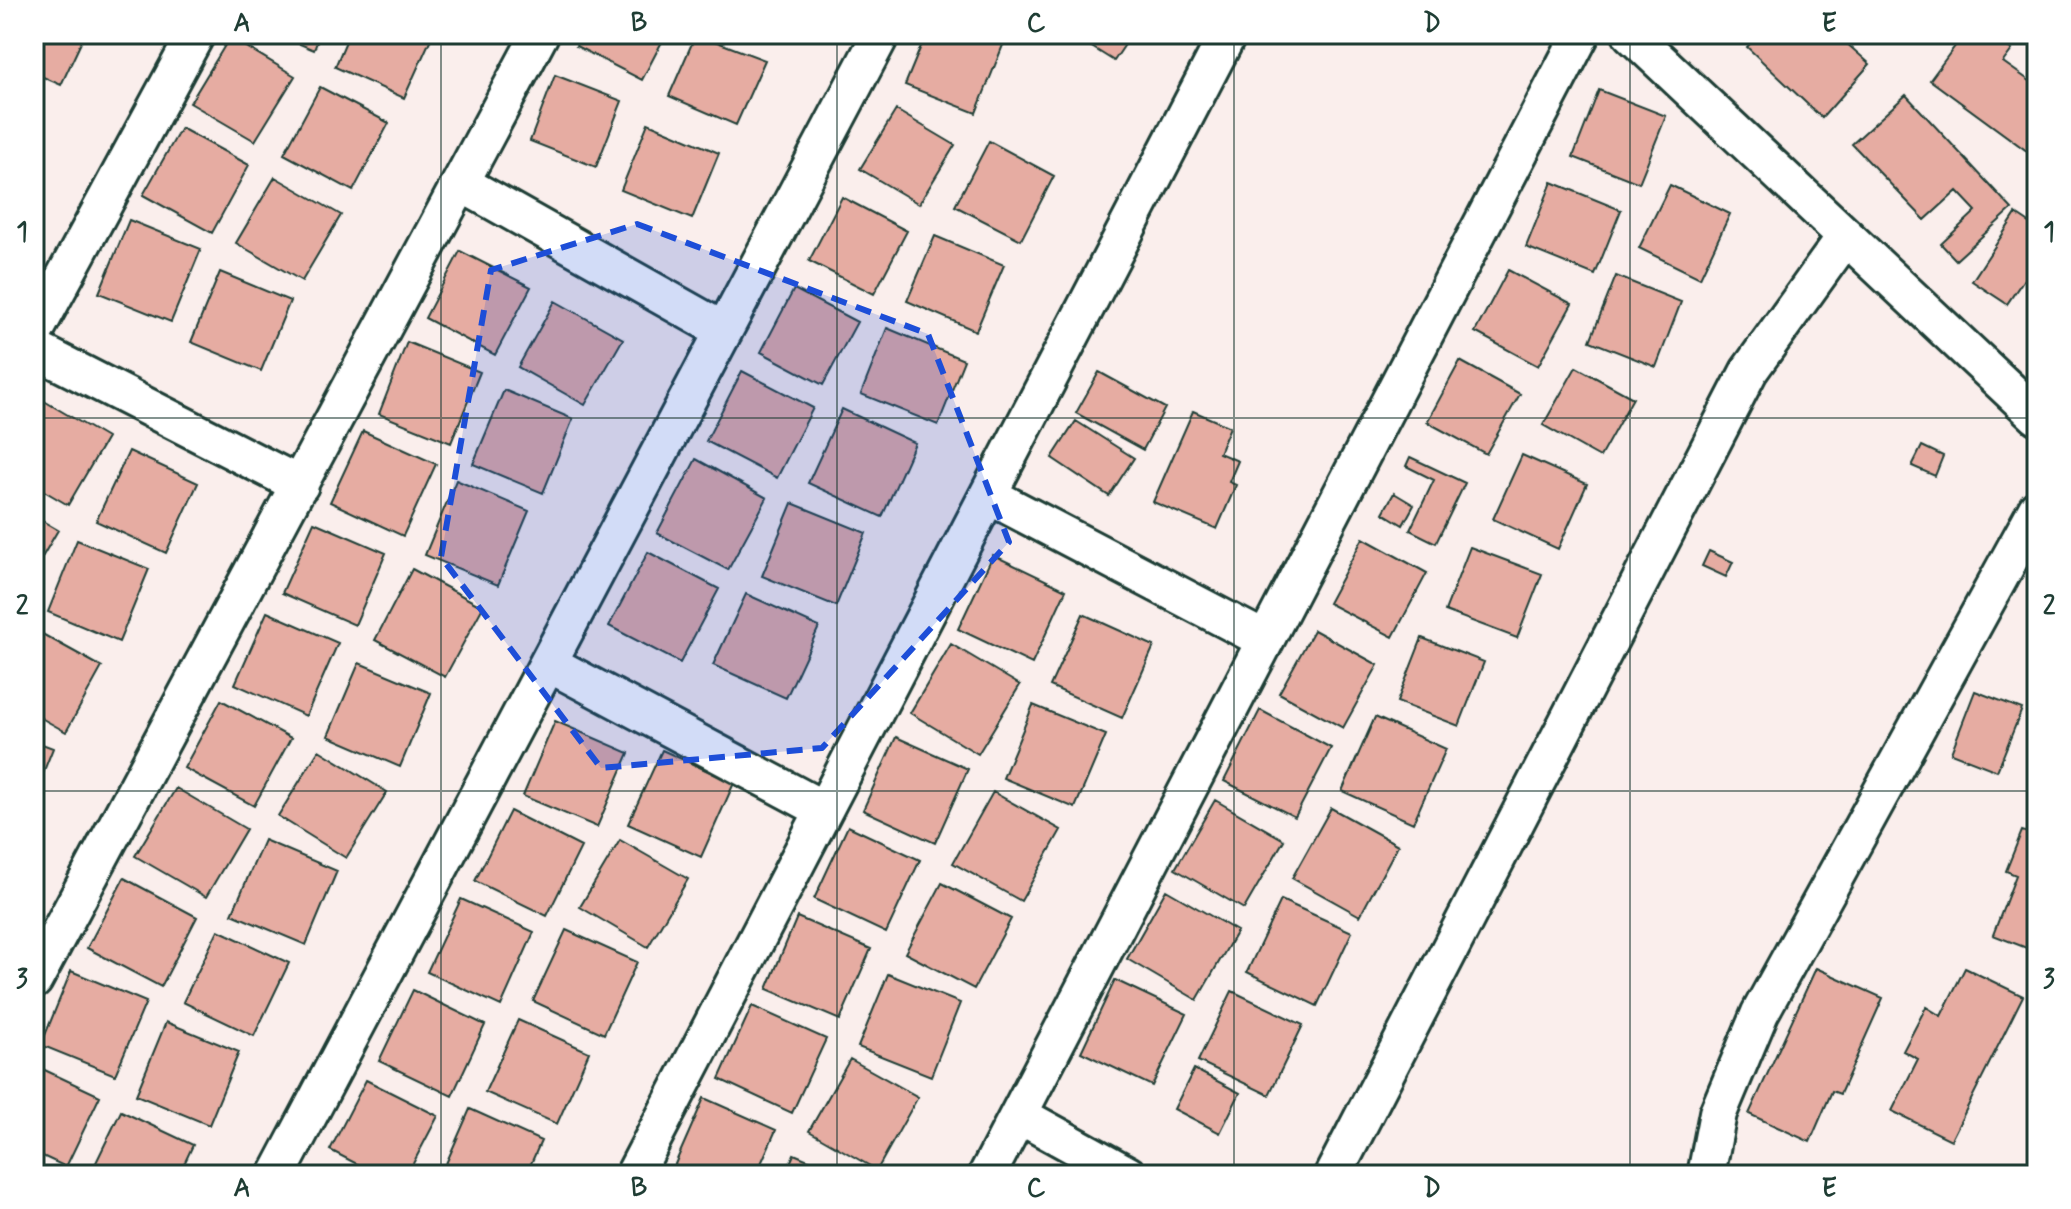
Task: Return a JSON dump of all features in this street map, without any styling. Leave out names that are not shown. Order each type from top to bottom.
[{"type":"street","points":[[34,333],[196,34]]},
{"type":"street","points":[[34,980],[540,34]]},
{"type":"street","points":[[277,1175],[881,34]]},
{"type":"street","points":[[634,1175],[1228,34]]},
{"type":"street","points":[[987,1175],[1581,34]]},
{"type":"street","points":[[1631,34],[2037,416]]},
{"type":"street","points":[[461,183],[724,331]]},
{"type":"street","points":[[1333,1175],[1749,371],[1846,236]]},
{"type":"street","points":[[34,349],[300,485]]},
{"type":"street","points":[[988,495],[1265,640]]},
{"type":"street","points":[[1706,1175],[1718,1113],[1760,1013],[2037,509]]},
{"type":"street","points":[[548,663],[824,810]]},
{"type":"street","points":[[1019,1115],[1128,1175]]},
{"type":"highlighted area","points":[[637,224],[928,334],[1009,542],[822,748],[601,768],[441,557],[491,270]]},
{"type":"building","points":[[34,34],[85,34],[61,85],[34,73]]},
{"type":"building","points":[[276,34],[320,34],[314,50]]},
{"type":"building","points":[[349,34],[433,34],[404,98],[335,67]]},
{"type":"building","points":[[583,34],[666,34],[642,80],[576,46]]},
{"type":"building","points":[[696,34],[765,60],[736,125],[669,96]]},
{"type":"building","points":[[926,34],[976,34],[1003,45],[976,113],[905,85]]},
{"type":"building","points":[[1071,34],[1132,34],[1114,61]]},
{"type":"building","points":[[1758,34],[1836,34],[1870,64],[1822,118],[1747,47]]},
{"type":"building","points":[[1964,34],[1990,34],[2012,50],[2003,62],[2037,86],[2034,94],[2037,96],[2037,145],[2031,154],[1930,80]]},
{"type":"building","points":[[230,37],[295,76],[255,141],[190,103]]},
{"type":"building","points":[[555,75],[622,101],[596,167],[530,141]]},
{"type":"building","points":[[320,87],[389,123],[353,191],[284,154]]},
{"type":"building","points":[[1599,90],[1666,116],[1639,183],[1573,157]]},
{"type":"building","points":[[1906,95],[2012,209],[1956,260],[1941,244],[1976,211],[1957,191],[1925,220],[1852,144]]},
{"type":"building","points":[[896,110],[955,145],[919,204],[860,169]]},
{"type":"building","points":[[648,123],[719,153],[692,219],[621,190]]},
{"type":"building","points":[[181,128],[249,165],[212,233],[143,195]]},
{"type":"building","points":[[989,141],[1054,176],[1021,240],[955,206]]},
{"type":"building","points":[[275,177],[341,215],[302,281],[236,243]]},
{"type":"building","points":[[1552,182],[1621,210],[1595,275],[1526,247]]},
{"type":"building","points":[[1670,185],[1730,214],[1700,278],[1639,248]]},
{"type":"building","points":[[842,197],[907,231],[874,294],[809,261]]},
{"type":"building","points":[[2016,214],[2037,228],[2037,260],[2007,304],[1972,281]]},
{"type":"building","points":[[129,220],[201,249],[171,322],[99,293]]},
{"type":"building","points":[[935,236],[1004,265],[976,331],[907,301]]},
{"type":"building","points":[[460,251],[531,287],[495,355],[425,318]]},
{"type":"building","points":[[1508,270],[1572,304],[1538,366],[1475,332]]},
{"type":"building","points":[[220,272],[290,301],[261,371],[191,342]]},
{"type":"building","points":[[1616,276],[1681,302],[1656,367],[1590,341]]},
{"type":"building","points":[[794,289],[857,322],[823,385],[761,352]]},
{"type":"building","points":[[555,301],[623,339],[585,405],[518,367]]},
{"type":"building","points":[[887,328],[964,360],[938,425],[861,394]]},
{"type":"building","points":[[407,342],[480,372],[451,443],[379,414]]},
{"type":"building","points":[[1460,361],[1520,394],[1486,454],[1427,422]]},
{"type":"building","points":[[1576,367],[1633,398],[1600,457],[1543,425]]},
{"type":"building","points":[[742,371],[813,408],[777,478],[706,441]]},
{"type":"building","points":[[1099,372],[1165,408],[1143,450],[1076,413]]},
{"type":"building","points":[[504,390],[573,419],[543,493],[473,464]]},
{"type":"building","points":[[39,398],[107,438],[68,505],[34,485],[34,406]]},
{"type":"building","points":[[842,409],[915,443],[882,517],[808,483]]},
{"type":"building","points":[[1193,411],[1230,427],[1219,453],[1238,461],[1229,482],[1236,485],[1217,529],[1153,502]]},
{"type":"building","points":[[1076,421],[1134,458],[1109,496],[1052,458]]},
{"type":"building","points":[[363,431],[436,464],[403,536],[330,502]]},
{"type":"building","points":[[1922,446],[1943,456],[1935,476],[1912,466]]},
{"type":"building","points":[[129,451],[198,483],[166,553],[96,521]]},
{"type":"building","points":[[1522,455],[1587,484],[1558,549],[1493,519]]},
{"type":"building","points":[[1410,457],[1465,483],[1436,543],[1410,530],[1434,480],[1406,466]]},
{"type":"building","points":[[696,459],[767,498],[728,570],[657,533]]},
{"type":"building","points":[[456,480],[529,511],[498,585],[425,555]]},
{"type":"building","points":[[1394,493],[1414,505],[1403,525],[1383,513]]},
{"type":"building","points":[[792,503],[866,533],[836,606],[762,576]]},
{"type":"building","points":[[34,516],[58,530],[34,571]]},
{"type":"building","points":[[314,522],[386,553],[355,625],[282,593]]},
{"type":"building","points":[[1363,538],[1427,573],[1393,637],[1328,603]]},
{"type":"building","points":[[77,540],[149,569],[119,642],[48,612]]},
{"type":"building","points":[[1470,547],[1542,574],[1517,638],[1445,611]]},
{"type":"building","points":[[1709,551],[1733,562],[1726,577],[1702,566]]},
{"type":"building","points":[[648,552],[719,589],[680,663],[609,626]]},
{"type":"building","points":[[993,555],[1066,590],[1032,664],[958,629]]},
{"type":"building","points":[[412,569],[483,607],[445,677],[375,640]]},
{"type":"building","points":[[746,594],[819,627],[786,698],[713,665]]},
{"type":"building","points":[[267,612],[338,643],[306,716],[235,684]]},
{"type":"building","points":[[1083,614],[1154,646],[1122,718],[1050,686]]},
{"type":"building","points":[[35,630],[102,667],[66,732],[34,714]]},
{"type":"building","points":[[1314,630],[1378,665],[1343,728],[1279,693]]},
{"type":"building","points":[[1422,638],[1484,662],[1459,726],[1397,702]]},
{"type":"building","points":[[951,644],[1020,685],[978,754],[910,713]]},
{"type":"building","points":[[359,663],[431,693],[400,767],[328,736]]},
{"type":"building","points":[[1975,691],[2022,709],[1997,771],[1951,753]]},
{"type":"building","points":[[221,700],[291,738],[254,806],[184,768]]},
{"type":"building","points":[[1033,705],[1106,735],[1075,808],[1003,778]]},
{"type":"building","points":[[1260,710],[1331,748],[1295,817],[1224,781]]},
{"type":"building","points":[[1375,717],[1446,749],[1413,823],[1342,791]]},
{"type":"building","points":[[555,721],[629,753],[597,827],[523,796]]},
{"type":"building","points":[[896,737],[968,769],[935,843],[863,810]]},
{"type":"building","points":[[34,741],[53,748],[34,796]]},
{"type":"building","points":[[319,750],[387,792],[346,858],[278,816]]},
{"type":"building","points":[[662,750],[734,783],[701,857],[628,824]]},
{"type":"building","points":[[176,788],[246,829],[206,897],[135,856]]},
{"type":"building","points":[[993,792],[1061,830],[1021,901],[953,863]]},
{"type":"building","points":[[1215,800],[1284,840],[1244,909],[1175,869]]},
{"type":"building","points":[[1331,808],[1398,845],[1360,916],[1292,878]]},
{"type":"building","points":[[510,811],[581,847],[547,916],[475,881]]},
{"type":"building","points":[[848,826],[920,860],[886,933],[814,899]]},
{"type":"building","points":[[2022,831],[2037,836],[2037,952],[1993,935],[2016,875],[2006,871]]},
{"type":"building","points":[[264,840],[337,871],[306,945],[232,914]]},
{"type":"building","points":[[620,840],[688,879],[648,947],[580,907]]},
{"type":"building","points":[[124,878],[197,917],[161,987],[87,948]]},
{"type":"building","points":[[942,883],[1011,919],[974,989],[905,953]]},
{"type":"building","points":[[1166,890],[1237,931],[1197,1000],[1127,959]]},
{"type":"building","points":[[461,899],[534,932],[501,1006],[427,972]]},
{"type":"building","points":[[1281,900],[1352,932],[1317,1006],[1247,972]]},
{"type":"building","points":[[797,917],[871,949],[840,1020],[767,989]]},
{"type":"building","points":[[218,930],[289,963],[254,1036],[183,1002]]},
{"type":"building","points":[[566,930],[637,962],[604,1034],[533,1001]]},
{"type":"building","points":[[1816,968],[1883,998],[1840,1094],[1832,1091],[1810,1142],[1749,1114]]},
{"type":"building","points":[[1965,968],[2023,996],[1951,1140],[1892,1111],[1918,1059],[1903,1051],[1926,1007],[1941,1016]]},
{"type":"building","points":[[71,971],[146,1002],[115,1075],[41,1045]]},
{"type":"building","points":[[888,974],[960,1003],[931,1076],[858,1047]]},
{"type":"building","points":[[1115,980],[1187,1014],[1152,1086],[1081,1052]]},
{"type":"building","points":[[413,990],[485,1025],[452,1096],[379,1061]]},
{"type":"building","points":[[1232,991],[1303,1025],[1269,1095],[1198,1061]]},
{"type":"building","points":[[752,1006],[826,1039],[792,1113],[719,1079]]},
{"type":"building","points":[[518,1020],[589,1052],[557,1124],[485,1092]]},
{"type":"building","points":[[166,1022],[239,1052],[209,1125],[136,1095]]},
{"type":"building","points":[[850,1059],[918,1097],[877,1170],[809,1131]]},
{"type":"building","points":[[34,1065],[100,1096],[66,1167],[34,1152]]},
{"type":"building","points":[[1194,1069],[1240,1093],[1220,1133],[1174,1109]]},
{"type":"building","points":[[366,1080],[438,1116],[407,1175],[378,1175],[330,1150]]},
{"type":"building","points":[[704,1098],[776,1130],[756,1175],[682,1175],[672,1171]]},
{"type":"building","points":[[470,1109],[541,1141],[526,1175],[441,1175]]},
{"type":"building","points":[[121,1111],[193,1145],[179,1175],[90,1175]]},
{"type":"building","points":[[794,1154],[844,1175],[785,1175]]}]
